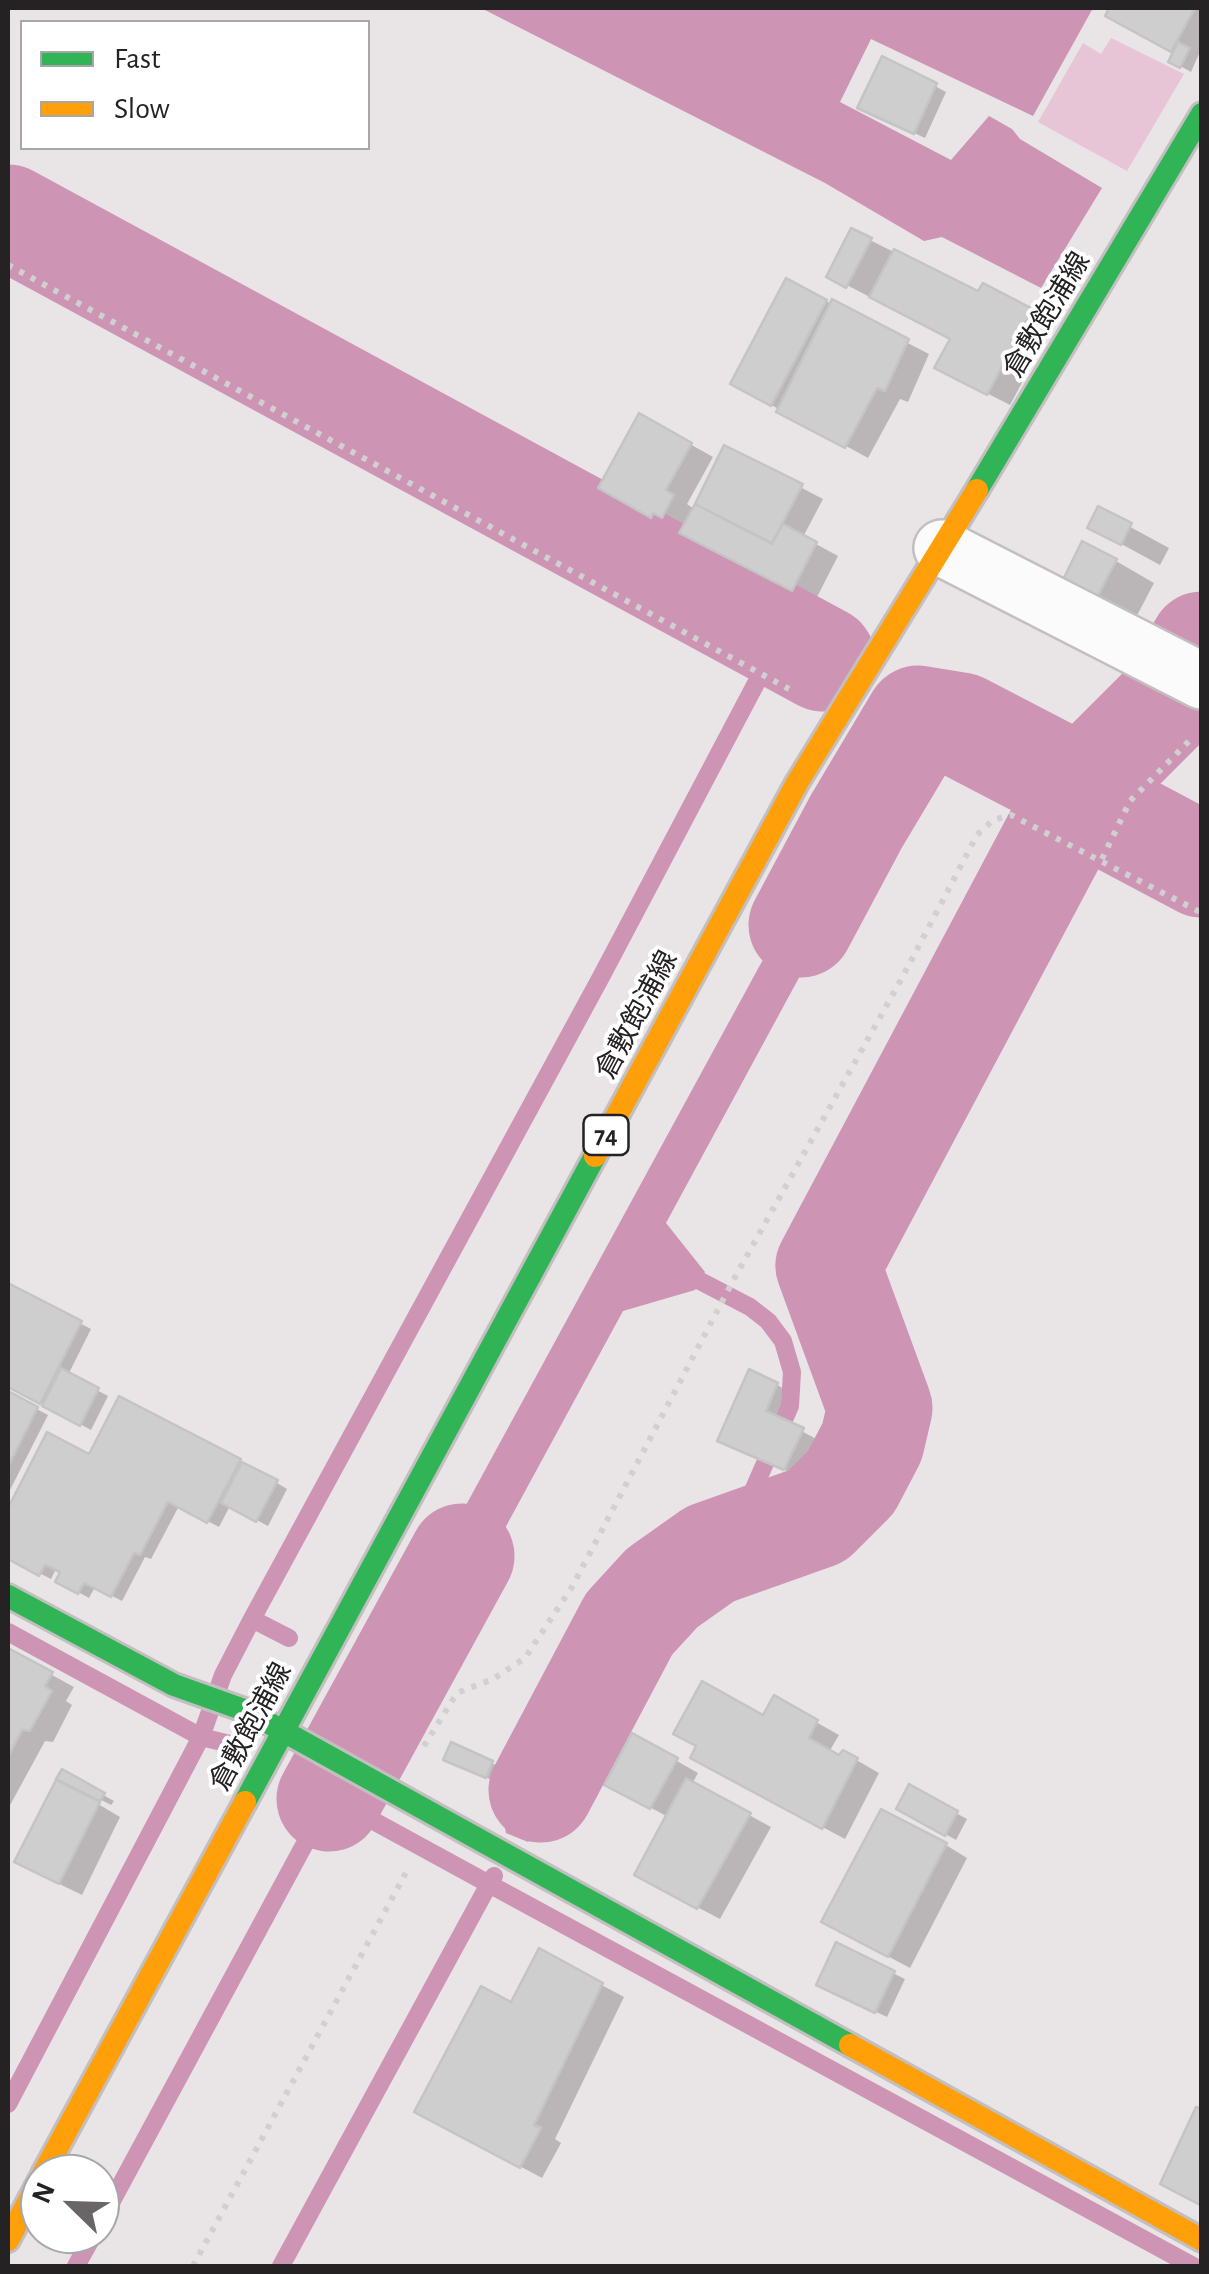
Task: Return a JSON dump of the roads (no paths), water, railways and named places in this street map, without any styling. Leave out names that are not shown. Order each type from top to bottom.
[{"type":"main road","name":"倉敷飽浦線","points":[[54,2154],[797,783],[1202,114]]},
{"type":"main road","points":[[8,1596],[174,1685],[228,1704],[366,1777],[1202,2240]]},
{"type":"main road","name":"倉敷飽浦線","points":[[8,2240],[20,2218]]},
{"type":"street","points":[[942,548],[1183,672]]},
{"type":"waterway","points":[[8,217],[823,659]]},
{"type":"waterway","points":[[8,2104],[201,1737],[223,1675],[252,1619],[601,977],[781,636]]},
{"type":"waterway","points":[[801,925],[918,718],[961,725],[1082,788],[1170,700],[1202,644]]},
{"type":"waterway","points":[[541,1790],[629,1624],[662,1588],[710,1554],[817,1516],[851,1482],[872,1442],[880,1408],[828,1266],[1082,788],[1104,813],[1202,865]]},
{"type":"waterway","points":[[679,1270],[750,1307],[768,1321],[783,1341],[792,1372],[790,1406],[728,1548]]},
{"type":"waterway","points":[[329,1799],[462,1556]]},
{"type":"waterway","points":[[252,1619],[289,1638]]},
{"type":"waterway","points":[[8,1632],[201,1737],[230,1744]]},
{"type":"waterway","points":[[315,1789],[489,1884],[494,1876]]},
{"type":"waterway","points":[[120,2186],[329,1799]]},
{"type":"waterway","points":[[281,2266],[489,1884],[1193,2266]]},
{"type":"waterway","points":[[76,2266],[83,2254]]}]
